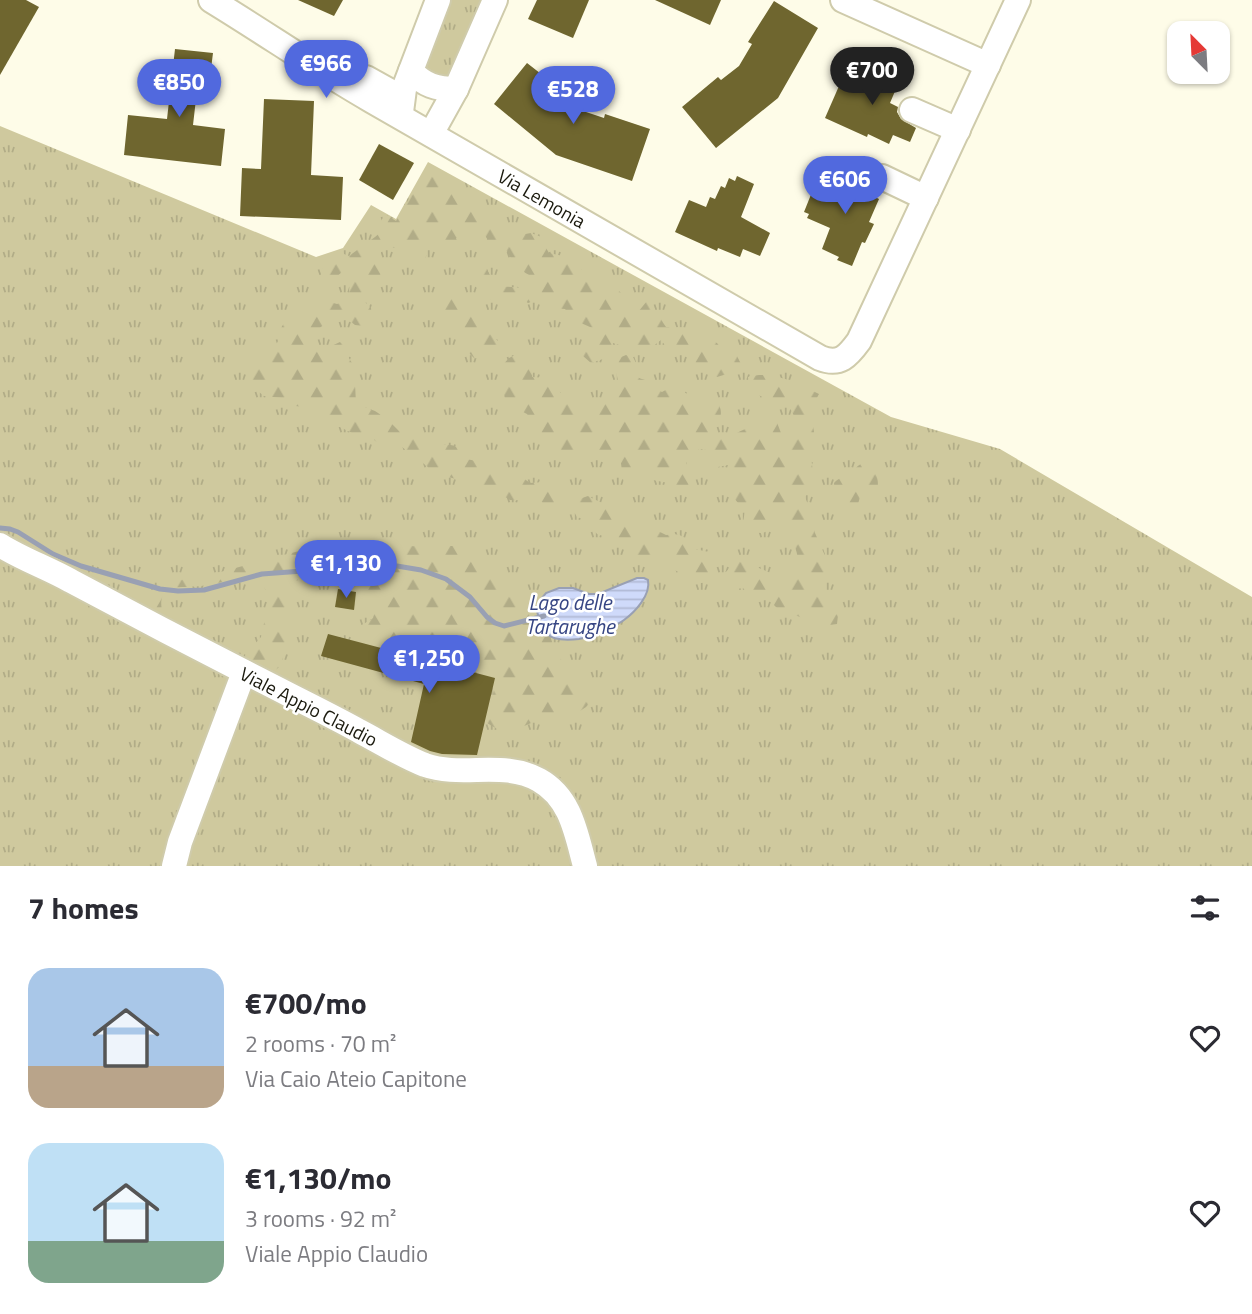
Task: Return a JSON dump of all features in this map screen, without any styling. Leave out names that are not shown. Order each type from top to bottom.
[{"type":"street","name":"Via Lemonia","points":[[211,0],[276,40],[336,61],[402,108],[431,134],[824,360],[833,362],[841,359],[853,350],[859,341],[926,198]]},
{"type":"street","points":[[402,108],[411,71],[438,0]]},
{"type":"street","points":[[431,134],[456,89],[495,0]]},
{"type":"street","points":[[843,0],[988,65]]},
{"type":"street","points":[[882,177],[926,198],[1018,0]]},
{"type":"street","points":[[411,71],[433,88],[456,89]]},
{"type":"street","points":[[912,110],[958,130]]},
{"type":"street","name":"Viale Appio Claudio","points":[[0,545],[427,766],[454,771],[513,770],[540,780],[559,797],[569,811],[586,866]]},
{"type":"street","points":[[174,866],[180,842],[244,672]]},
{"type":"green space","points":[[450,0],[484,0],[448,81],[421,68]]},
{"type":"green space","points":[[0,126],[316,257],[343,248],[371,205],[396,219],[428,162],[891,417],[1000,449],[1252,597],[1252,866],[0,866]]},
{"type":"green space","points":[[427,168],[445,178],[454,198],[500,222],[502,232],[514,236],[531,233],[539,236],[549,253],[563,256],[607,282],[624,295],[630,317],[647,301],[666,327],[689,328],[717,343],[723,351],[731,349],[742,366],[717,377],[696,367],[686,354],[671,353],[661,340],[652,347],[626,347],[613,343],[603,359],[591,363],[583,356],[581,344],[588,339],[599,338],[599,331],[572,319],[565,309],[554,308],[542,298],[528,303],[521,298],[509,303],[498,303],[476,287],[473,283],[478,270],[485,266],[496,286],[524,288],[535,282],[534,277],[515,263],[502,242],[491,244],[484,234],[468,239],[456,238],[460,251],[459,259],[448,263],[440,256],[436,240],[427,238],[424,246],[427,255],[423,261],[400,249],[381,250],[383,272],[378,277],[370,277],[363,297],[371,308],[372,319],[365,326],[355,325],[345,317],[329,322],[318,330],[313,341],[318,347],[325,349],[340,342],[347,348],[347,355],[352,363],[351,375],[355,383],[356,404],[375,411],[402,434],[423,433],[432,436],[441,444],[457,447],[466,459],[487,463],[492,472],[512,473],[530,483],[543,482],[560,489],[560,509],[555,511],[540,501],[510,500],[494,490],[479,488],[437,474],[402,447],[383,447],[373,439],[358,436],[338,426],[332,415],[312,416],[304,407],[287,405],[282,398],[264,396],[252,379],[249,367],[252,352],[276,344],[285,322],[296,313],[310,309],[314,298],[337,304],[348,301],[351,271],[343,271],[333,280],[326,281],[321,276],[324,256],[342,250],[349,256],[382,231],[381,221],[385,214],[396,221]]},
{"type":"green space","points":[[445,295],[455,295],[470,315],[501,346],[495,356],[487,360],[474,358],[469,353],[467,345],[460,342],[442,310],[439,301]]},
{"type":"green space","points":[[519,353],[527,355],[534,366],[532,377],[551,380],[567,401],[583,404],[592,416],[598,415],[604,400],[613,392],[618,381],[615,366],[619,358],[626,355],[633,357],[636,363],[631,373],[660,391],[678,386],[690,397],[702,402],[716,400],[721,412],[714,432],[721,437],[773,419],[776,420],[781,433],[785,434],[797,422],[789,406],[769,400],[752,390],[748,377],[776,376],[819,394],[811,409],[814,483],[805,497],[815,533],[826,558],[826,596],[838,615],[837,624],[825,626],[778,609],[767,598],[751,598],[743,588],[731,590],[725,573],[733,564],[741,561],[789,581],[798,560],[785,521],[778,521],[769,530],[761,533],[743,523],[745,510],[731,491],[732,468],[728,465],[718,467],[709,462],[706,450],[700,449],[690,454],[686,464],[690,479],[688,488],[682,489],[673,484],[653,480],[643,471],[638,474],[635,486],[629,487],[624,484],[620,457],[566,453],[539,436],[527,414],[507,404],[500,368],[509,358]]},
{"type":"green space","points":[[863,463],[872,466],[876,473],[877,493],[873,495],[867,488],[862,490],[858,504],[852,504],[845,510],[837,498],[834,483]]},
{"type":"green space","points":[[588,496],[666,535],[681,536],[690,548],[716,556],[714,573],[699,584],[673,569],[670,564],[648,556],[635,555],[620,542],[597,534],[586,520],[577,517],[573,510],[579,499]]},
{"type":"green space","points":[[472,546],[510,580],[525,599],[536,621],[540,621],[564,665],[588,689],[593,699],[574,715],[549,715],[513,731],[497,729],[487,723],[497,675],[363,639],[362,625],[373,618],[375,607],[362,592],[349,588],[330,573],[290,582],[288,587],[294,610],[281,666],[268,675],[249,667],[245,655],[261,637],[268,605],[263,579],[254,573],[213,584],[169,587],[162,600],[161,619],[150,612],[148,600],[160,581],[194,579],[299,551],[349,547]]},
{"type":"water","name":"Lago delle Tartarughe","points":[[637,578],[648,580],[645,597],[621,622],[595,634],[575,639],[554,638],[544,629],[536,609],[546,593],[559,588],[573,588],[589,594],[598,594]]},
{"type":"building","points":[[0,0],[26,0],[39,7],[0,75]]},
{"type":"building","points":[[298,0],[343,0],[334,16]]},
{"type":"building","points":[[537,0],[589,0],[573,38],[528,19]]},
{"type":"building","points":[[655,0],[721,0],[710,25]]},
{"type":"building","points":[[774,1],[818,28],[778,98],[716,148],[682,107],[718,77],[721,80],[739,66],[752,44],[748,42]]},
{"type":"building","points":[[175,49],[213,53],[207,100],[196,99],[193,125],[225,129],[221,166],[124,155],[128,115],[167,119]]},
{"type":"building","points":[[527,63],[563,91],[561,94],[580,110],[604,118],[605,114],[650,129],[632,181],[556,155],[494,104]]},
{"type":"building","points":[[886,63],[904,70],[890,103],[898,107],[897,112],[901,119],[916,128],[910,142],[893,135],[889,144],[825,118],[839,86],[855,93],[860,83],[865,85],[871,72],[875,74],[879,64],[884,67]]},
{"type":"building","points":[[264,99],[314,101],[311,175],[343,177],[341,220],[240,216],[242,168],[261,169]]},
{"type":"building","points":[[379,144],[414,163],[393,200],[359,180]]},
{"type":"building","points":[[854,168],[868,174],[869,185],[874,189],[871,195],[879,199],[869,222],[874,224],[865,243],[862,242],[852,266],[837,260],[839,257],[822,249],[830,228],[807,218],[809,214],[804,212],[814,187],[839,198]]},
{"type":"building","points":[[737,176],[754,184],[741,217],[770,233],[760,256],[743,249],[740,257],[718,248],[717,251],[675,232],[689,200],[706,207],[710,197],[715,199],[721,186],[725,188],[729,178],[735,181]]},
{"type":"building","points":[[338,589],[356,592],[354,610],[335,607]]},
{"type":"building","points":[[328,634],[495,678],[477,755],[442,754],[411,742],[424,684],[321,656]]},
{"type":"waterway","points":[[0,528],[18,532],[53,554],[81,566],[160,589],[204,590],[262,574],[397,566],[421,570],[446,579],[470,597],[495,623],[504,626],[544,616]]}]
